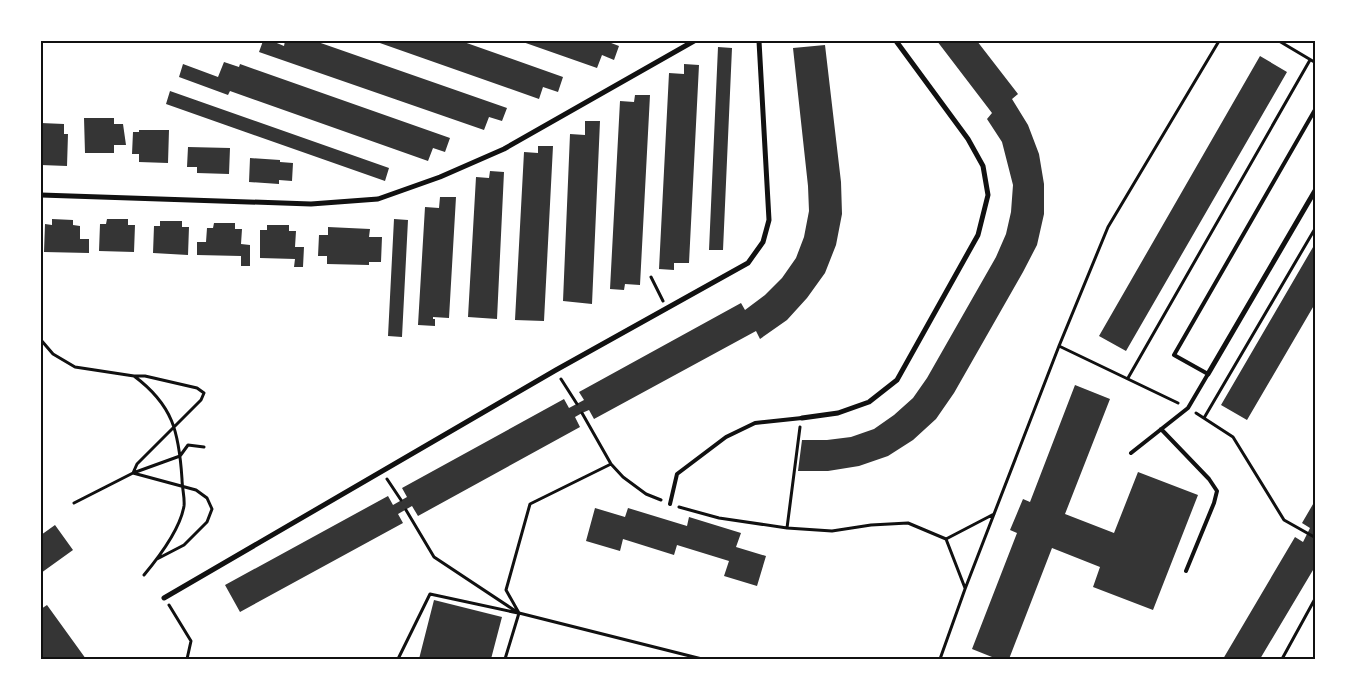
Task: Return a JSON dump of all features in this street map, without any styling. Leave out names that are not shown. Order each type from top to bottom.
[{"type":"street","points":[[41,195],[311,204],[378,199],[440,177],[508,148],[694,41]]},
{"type":"street","points":[[164,598],[556,370],[748,263],[762,242],[769,220],[759,41]]},
{"type":"street","points":[[802,418],[838,413],[869,402],[896,380],[978,236],[988,196],[983,166],[968,139],[896,41]]},
{"type":"street","points":[[1208,374],[1316,189]]},
{"type":"lane","points":[[1131,453],[1188,408],[1208,374],[1174,355],[1316,108]]},
{"type":"lane","points":[[670,504],[677,474],[726,437],[755,423],[802,418]]},
{"type":"lane","points":[[1161,429],[1209,479],[1217,491],[1214,503],[1186,571]]},
{"type":"path","points":[[940,659],[965,589],[1059,346],[1108,228],[1219,41]]},
{"type":"path","points":[[1279,41],[1316,63]]},
{"type":"path","points":[[1128,378],[1310,60]]},
{"type":"path","points":[[1204,418],[1316,227]]},
{"type":"path","points":[[651,277],[659,293]]},
{"type":"path","points":[[41,340],[53,354],[75,367],[145,376],[197,388],[204,393],[201,400],[137,464],[132,473]]},
{"type":"path","points":[[1059,346],[1188,408],[1233,437],[1284,520],[1316,538]]},
{"type":"path","points":[[556,370],[577,404]]},
{"type":"path","points":[[134,376],[149,387],[167,410],[175,427],[180,456],[184,505],[179,522],[157,559],[144,575]]},
{"type":"path","points":[[582,413],[611,464],[624,478],[646,494],[670,504],[720,518],[787,528],[832,531],[908,522],[946,539],[965,589]]},
{"type":"path","points":[[787,528],[802,418]]},
{"type":"path","points":[[74,503],[132,473],[180,456],[188,445],[204,447]]},
{"type":"path","points":[[505,659],[519,613],[506,590],[530,504],[611,464]]},
{"type":"path","points":[[383,472],[401,500]]},
{"type":"path","points":[[132,473],[196,490],[207,498],[212,509],[207,522],[184,545],[157,559]]},
{"type":"path","points":[[406,510],[434,557],[519,613]]},
{"type":"path","points":[[946,539],[994,514]]},
{"type":"path","points":[[398,659],[430,594],[519,613],[702,659]]},
{"type":"path","points":[[1282,659],[1316,597]]},
{"type":"path","points":[[164,598],[191,641],[187,659]]},
{"type":"building","points":[[263,41],[272,41],[284,46],[285,41],[315,41],[507,108],[502,121],[489,117],[484,130],[259,52]]},
{"type":"building","points":[[461,41],[563,77],[558,92],[543,87],[539,99],[377,42]]},
{"type":"building","points":[[520,41],[606,41],[619,46],[614,60],[602,55],[597,68]]},
{"type":"building","points":[[937,41],[977,41],[1018,94],[1012,99],[1028,125],[1039,154],[1044,184],[1044,214],[1037,245],[954,393],[936,419],[913,440],[888,456],[859,466],[828,471],[798,471],[802,440],[827,440],[851,437],[874,429],[913,398],[927,378],[996,257],[1006,234],[1011,212],[1013,185],[1002,142],[987,119],[992,113]]},
{"type":"building","points":[[825,45],[841,182],[842,214],[836,245],[825,273],[807,298],[787,320],[760,339],[756,331],[594,419],[589,410],[582,413],[575,417],[580,427],[418,516],[412,506],[398,514],[403,523],[240,612],[225,585],[388,496],[393,505],[407,497],[402,488],[564,399],[569,408],[584,400],[579,392],[741,303],[745,310],[765,295],[782,278],[796,258],[804,237],[809,211],[793,48]]},
{"type":"building","points":[[718,47],[732,48],[723,250],[709,250]]},
{"type":"building","points":[[1260,56],[1287,72],[1126,351],[1099,336]]},
{"type":"building","points":[[224,62],[239,67],[240,64],[450,138],[445,152],[433,148],[428,161],[230,91],[228,95],[179,77],[183,64],[218,77]]},
{"type":"building","points":[[684,64],[699,65],[689,263],[674,263],[674,270],[659,269],[669,73],[684,74]]},
{"type":"building","points":[[170,91],[389,168],[385,181],[166,104]]},
{"type":"building","points":[[635,95],[650,95],[640,285],[625,284],[624,290],[610,289],[620,101],[634,102]]},
{"type":"building","points":[[84,118],[114,118],[114,124],[123,124],[126,145],[114,145],[114,153],[85,153]]},
{"type":"building","points":[[585,121],[600,121],[592,304],[563,301],[570,134],[585,135]]},
{"type":"building","points":[[41,123],[64,124],[64,134],[68,134],[67,166],[41,165]]},
{"type":"building","points":[[139,130],[169,130],[168,163],[139,162],[139,154],[132,154],[133,132],[139,132]]},
{"type":"building","points":[[538,146],[553,146],[544,321],[515,320],[524,152],[538,153]]},
{"type":"building","points":[[188,147],[230,148],[229,174],[197,173],[197,167],[187,167]]},
{"type":"building","points":[[250,158],[293,163],[292,181],[279,180],[279,184],[249,182]]},
{"type":"building","points":[[490,171],[504,172],[497,319],[468,317],[476,177],[489,178]]},
{"type":"building","points":[[440,197],[456,197],[449,318],[433,317],[435,319],[435,326],[418,325],[425,207],[439,208]]},
{"type":"building","points":[[52,219],[73,220],[73,225],[80,226],[80,239],[89,239],[89,253],[44,252],[45,224],[52,225]]},
{"type":"building","points":[[107,219],[128,219],[128,225],[135,225],[134,252],[99,251],[100,224],[106,224]]},
{"type":"building","points":[[394,219],[408,220],[402,337],[388,336]]},
{"type":"building","points":[[160,221],[182,221],[182,227],[189,227],[188,255],[153,253],[154,226],[160,226]]},
{"type":"building","points":[[214,223],[235,223],[235,229],[242,229],[241,244],[250,245],[250,266],[241,266],[241,256],[197,255],[197,242],[206,242],[207,228],[213,228]]},
{"type":"building","points":[[267,225],[289,225],[289,231],[296,231],[295,247],[304,247],[303,267],[294,267],[295,259],[260,258],[260,230],[267,230]]},
{"type":"building","points":[[328,227],[370,229],[369,237],[382,237],[381,262],[369,262],[369,265],[327,264],[327,256],[318,256],[319,235],[328,235]]},
{"type":"building","points":[[1316,242],[1316,302],[1247,420],[1221,405]]},
{"type":"building","points":[[1075,385],[1110,399],[1065,514],[1114,533],[1138,472],[1198,495],[1153,610],[1093,587],[1100,567],[1052,548],[1009,659],[997,659],[972,649],[1017,533],[1010,530],[1023,499],[1030,502]]},
{"type":"building","points":[[1316,499],[1316,543],[1313,548],[1316,549],[1316,565],[1260,659],[1223,659],[1295,537],[1303,542],[1310,528],[1302,523]]},
{"type":"building","points":[[595,508],[625,517],[628,508],[687,526],[689,517],[741,533],[736,547],[766,556],[757,586],[724,576],[729,561],[677,545],[674,555],[623,539],[620,551],[586,541]]},
{"type":"building","points":[[55,525],[73,550],[41,573],[41,535]]},
{"type":"building","points":[[434,600],[502,617],[491,659],[419,659]]},
{"type":"building","points":[[47,605],[86,659],[41,659],[41,609]]}]
